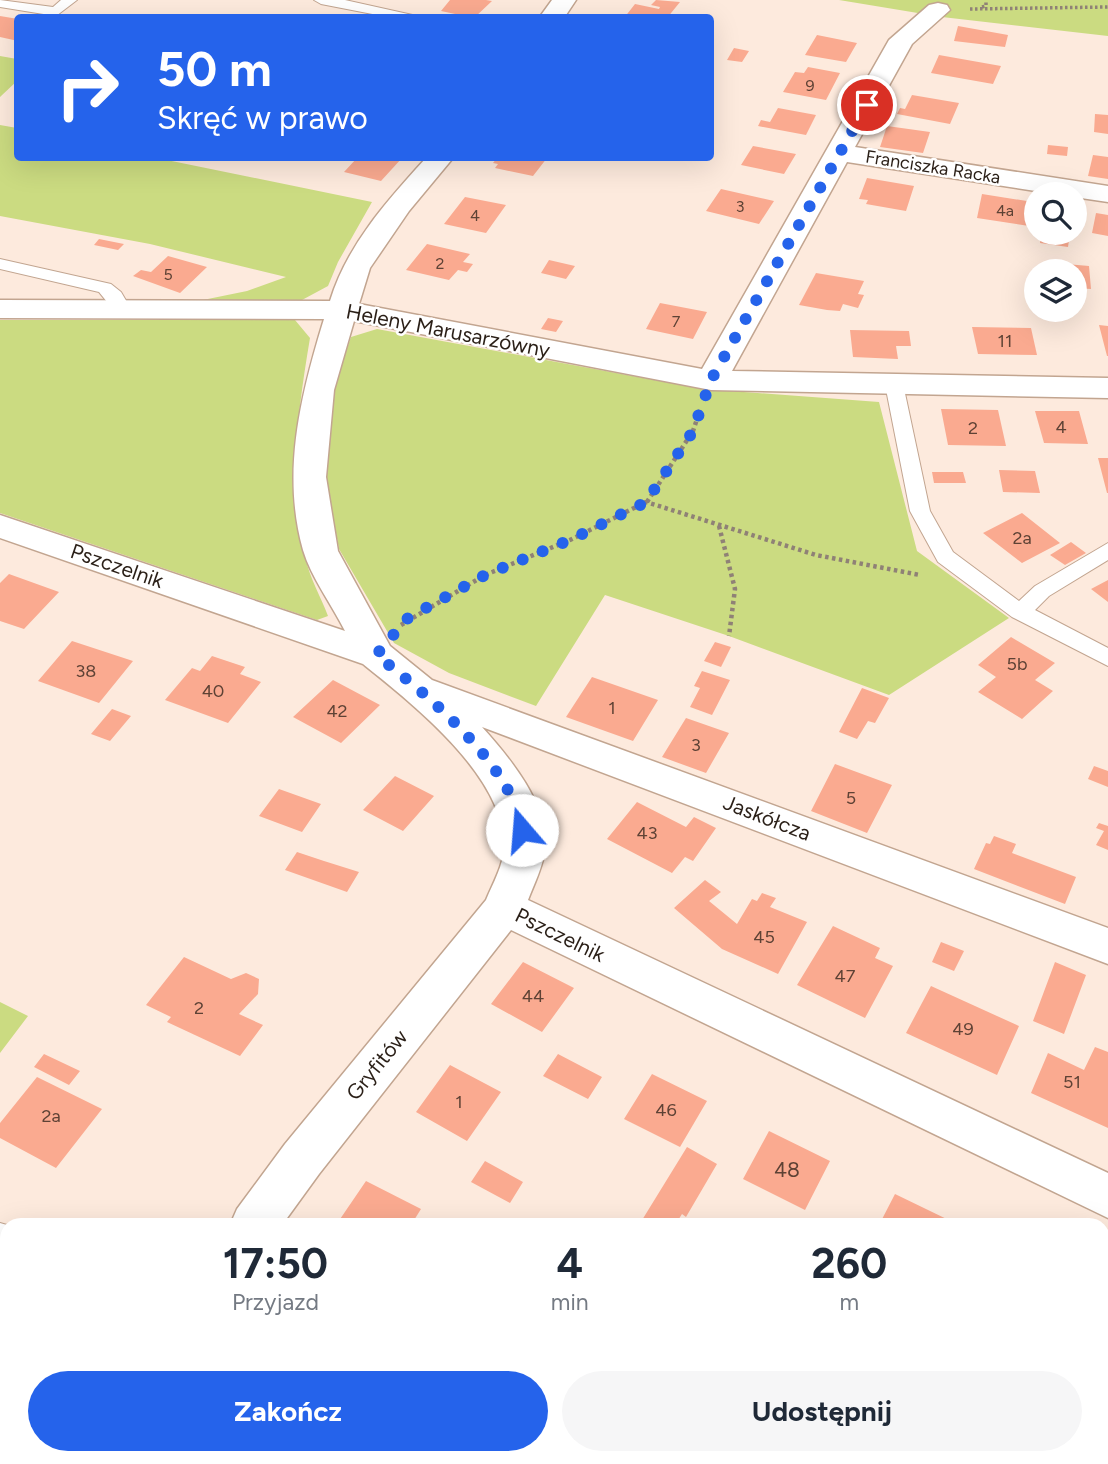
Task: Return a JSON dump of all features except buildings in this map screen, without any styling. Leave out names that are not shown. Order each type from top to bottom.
[{"type":"street","name":"Franciszka Racka","points":[[711,380],[902,40],[938,10]]},
{"type":"street","name":"Franciszka Racka","points":[[841,152],[1108,194]]},
{"type":"street","points":[[376,655],[321,551],[309,478],[318,390],[355,268],[399,205],[437,161]]},
{"type":"street","name":"Heleny Marusarzówny","points":[[0,309],[342,310],[711,380],[1108,388]]},
{"type":"street","name":"Pszczelnik","points":[[0,526],[376,655],[425,691],[498,777],[520,813],[525,847],[503,908],[1108,1196]]},
{"type":"street","name":"Jaskółcza","points":[[425,691],[1108,946]]},
{"type":"street","name":"Gryfitów","points":[[259,1218],[302,1159],[503,908]]},
{"type":"lane","points":[[0,3],[56,12],[71,0]]},
{"type":"lane","points":[[321,0],[397,14]]},
{"type":"lane","points":[[0,264],[106,288],[116,296],[122,309]]},
{"type":"lane","points":[[894,384],[920,511],[945,557],[1020,612],[1108,658]]},
{"type":"lane","points":[[1020,612],[1042,591],[1108,550]]},
{"type":"path","points":[[978,9],[986,6],[986,0]]},
{"type":"path","points":[[938,10],[1108,7]]},
{"type":"path","points":[[376,655],[408,618],[485,575],[570,540],[646,502],[693,431],[711,380]]},
{"type":"path","points":[[646,502],[828,557],[899,572],[979,582]]},
{"type":"path","points":[[719,525],[735,590],[729,636]]},
{"type":"green space","points":[[839,0],[1108,0],[1108,36],[942,17]]},
{"type":"green space","points":[[0,56],[14,58],[14,84],[0,97]]},
{"type":"green space","points":[[0,125],[14,127],[14,161],[172,161],[372,202],[338,262],[328,286],[302,300],[198,301],[247,291],[286,277],[150,244],[0,216]]},
{"type":"green space","points":[[0,320],[295,320],[310,338],[298,421],[296,473],[300,528],[307,564],[328,616],[317,620],[0,513]]},
{"type":"green space","points":[[377,329],[703,389],[879,402],[917,551],[1009,618],[889,695],[729,636],[605,595],[536,706],[449,673],[394,643],[339,549],[325,474],[333,389],[351,337]]},
{"type":"green space","points":[[0,1002],[28,1016],[0,1053]]},
{"type":"route","points":[[522,830],[520,813],[505,786],[462,731],[425,691],[376,655],[408,618],[485,575],[570,540],[646,502],[693,431],[711,380],[867,105]]}]
